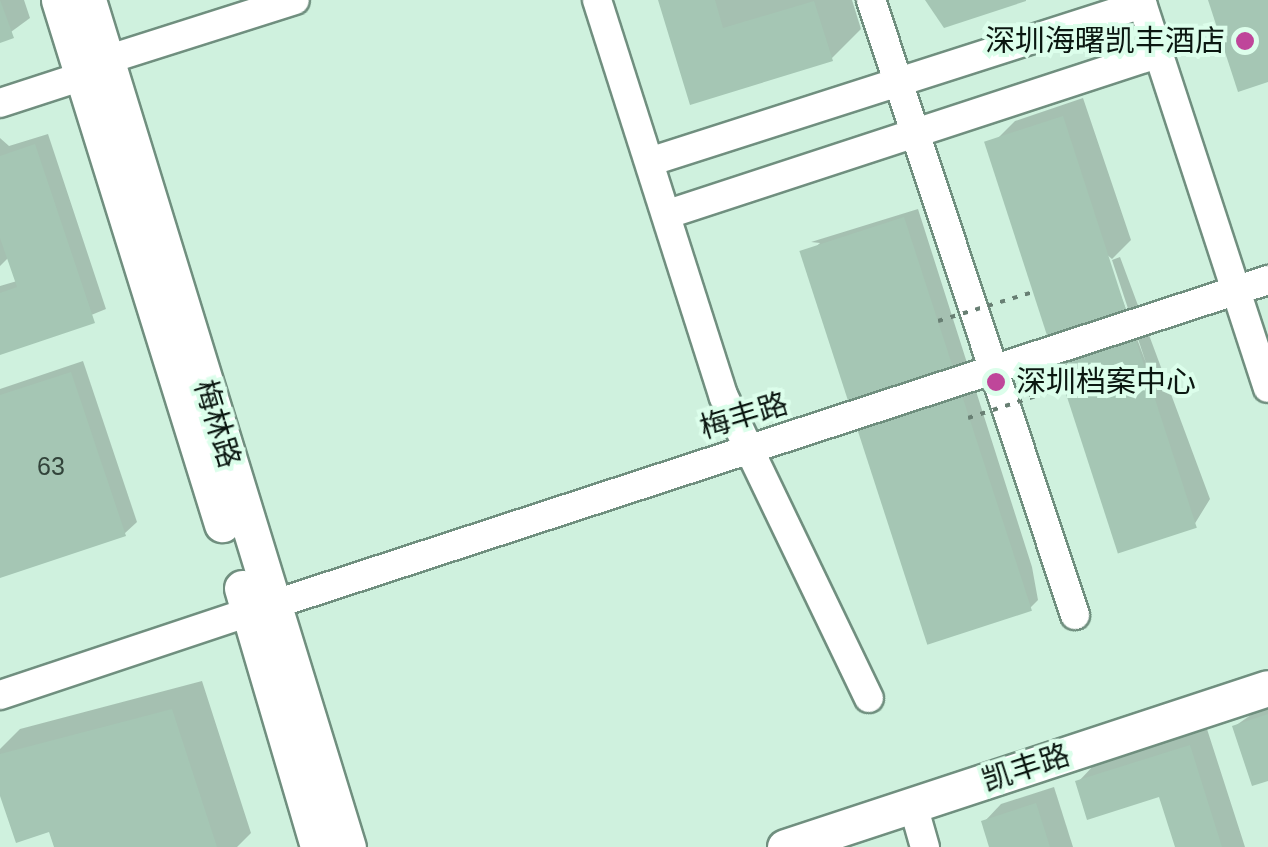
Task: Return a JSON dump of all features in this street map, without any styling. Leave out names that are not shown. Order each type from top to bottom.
[{"type":"main road","name":"梅林路","points":[[59,0],[89,66],[261,608],[348,847]]},
{"type":"main road","name":"梅林路","points":[[88,0],[89,66]]},
{"type":"main road","name":"梅林路","points":[[261,608],[293,770],[318,847]]},
{"type":"main road","name":"凯丰路","points":[[785,847],[1268,688]]},
{"type":"main road","points":[[293,770],[305,847]]},
{"type":"street","points":[[0,88],[89,66],[295,0]]},
{"type":"street","points":[[598,0],[744,450],[869,698]]},
{"type":"street","points":[[870,0],[1074,615]]},
{"type":"street","points":[[652,161],[1141,2],[1268,388]]},
{"type":"street","points":[[668,214],[1157,54]]},
{"type":"street","points":[[0,103],[89,66]]},
{"type":"street","name":"梅丰路","points":[[0,695],[1268,280]]},
{"type":"street","points":[[912,805],[926,847]]},
{"type":"path","points":[[938,322],[1033,292]]},
{"type":"path","points":[[968,418],[1064,387]]},
{"type":"building","points":[[0,0],[14,38],[0,43]]},
{"type":"building","points":[[658,0],[715,0],[723,28],[814,1],[833,61],[690,105]]},
{"type":"building","points":[[925,0],[1026,0],[1026,1],[944,28]]},
{"type":"building","name":"深圳海曙凯丰酒店","points":[[1208,0],[1268,0],[1268,82],[1238,92]]},
{"type":"building","points":[[1063,116],[1197,528],[1118,553],[984,142]]},
{"type":"building","points":[[35,144],[95,323],[0,355],[0,293],[17,287],[0,238],[0,156]]},
{"type":"building","points":[[904,217],[1032,611],[927,645],[799,251]]},
{"type":"building","points":[[71,372],[126,536],[0,578],[0,395]]},
{"type":"building","points":[[172,709],[217,847],[54,847],[49,832],[16,843],[0,796],[0,754]]},
{"type":"building","points":[[1268,714],[1268,781],[1252,786],[1232,726]]},
{"type":"building","points":[[1190,745],[1222,847],[1175,847],[1159,797],[1087,820],[1075,781]]},
{"type":"building","points":[[1036,803],[1050,847],[989,847],[981,821]]},
{"type":"place","name":"深圳海曙凯丰酒店","points":[[1245,41]]},
{"type":"place","name":"深圳档案中心","points":[[996,382]]}]
